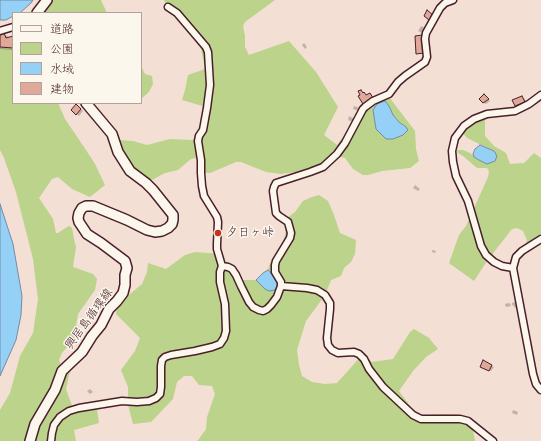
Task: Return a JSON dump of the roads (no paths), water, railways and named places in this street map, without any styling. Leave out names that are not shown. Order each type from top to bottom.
[{"type":"main road","points":[[38,12],[48,0]]},
{"type":"main road","name":"興居島循環線","points":[[30,441],[35,424],[55,390],[62,371],[82,352],[101,325],[109,309],[123,293],[125,285],[127,268],[125,262],[87,234],[78,218],[82,208],[86,206],[93,206],[147,230],[155,232],[168,228],[172,224],[173,220],[172,215],[146,183],[130,171],[118,152],[112,134],[87,104]]},
{"type":"street","points":[[222,266],[232,269],[253,307],[259,310],[267,310],[277,297],[281,286],[281,282],[275,272],[275,265],[290,238],[291,233],[288,222],[276,213],[273,191],[276,183],[323,167],[337,154],[362,109],[373,101],[389,94],[398,82],[425,62],[427,57],[425,38],[426,33],[440,8],[445,3],[453,0]]},
{"type":"street","points":[[51,441],[54,425],[60,417],[69,410],[122,401],[149,401],[156,398],[160,394],[161,366],[162,360],[165,357],[220,344],[226,331],[225,304],[220,282],[220,272],[222,266],[217,249],[218,222],[217,217],[204,196],[201,173],[202,160],[198,141],[207,108],[210,86],[208,52],[206,47],[177,13],[168,7]]},
{"type":"street","points":[[0,31],[12,27]]},
{"type":"street","points":[[513,268],[502,266],[494,262],[486,255],[481,246],[468,201],[456,176],[452,151],[456,138],[464,126],[474,119],[487,114],[515,111],[530,104],[541,95]]},
{"type":"street","points":[[541,247],[540,240],[522,251],[516,257],[513,268],[532,374],[536,384],[541,390]]},
{"type":"street","points":[[281,286],[317,290],[325,295],[330,303],[327,338],[328,345],[332,350],[338,352],[354,352],[359,354],[382,386],[413,415],[420,419],[460,419],[468,421],[493,441]]},
{"type":"water","points":[[0,0],[33,0],[21,12],[12,12],[12,17],[6,20],[0,20]]},
{"type":"water","points":[[385,101],[393,115],[408,130],[403,135],[393,139],[386,139],[376,129],[373,110],[377,104]]},
{"type":"water","points":[[480,145],[494,151],[497,156],[495,161],[487,164],[474,157],[473,154],[475,149]]},
{"type":"water","points":[[0,204],[13,244],[22,296],[21,315],[16,340],[0,376]]},
{"type":"water","points":[[268,270],[277,280],[278,284],[275,290],[269,291],[265,289],[256,280]]},
{"type":"place","name":"夕日ヶ峠","points":[[218,233]]}]
